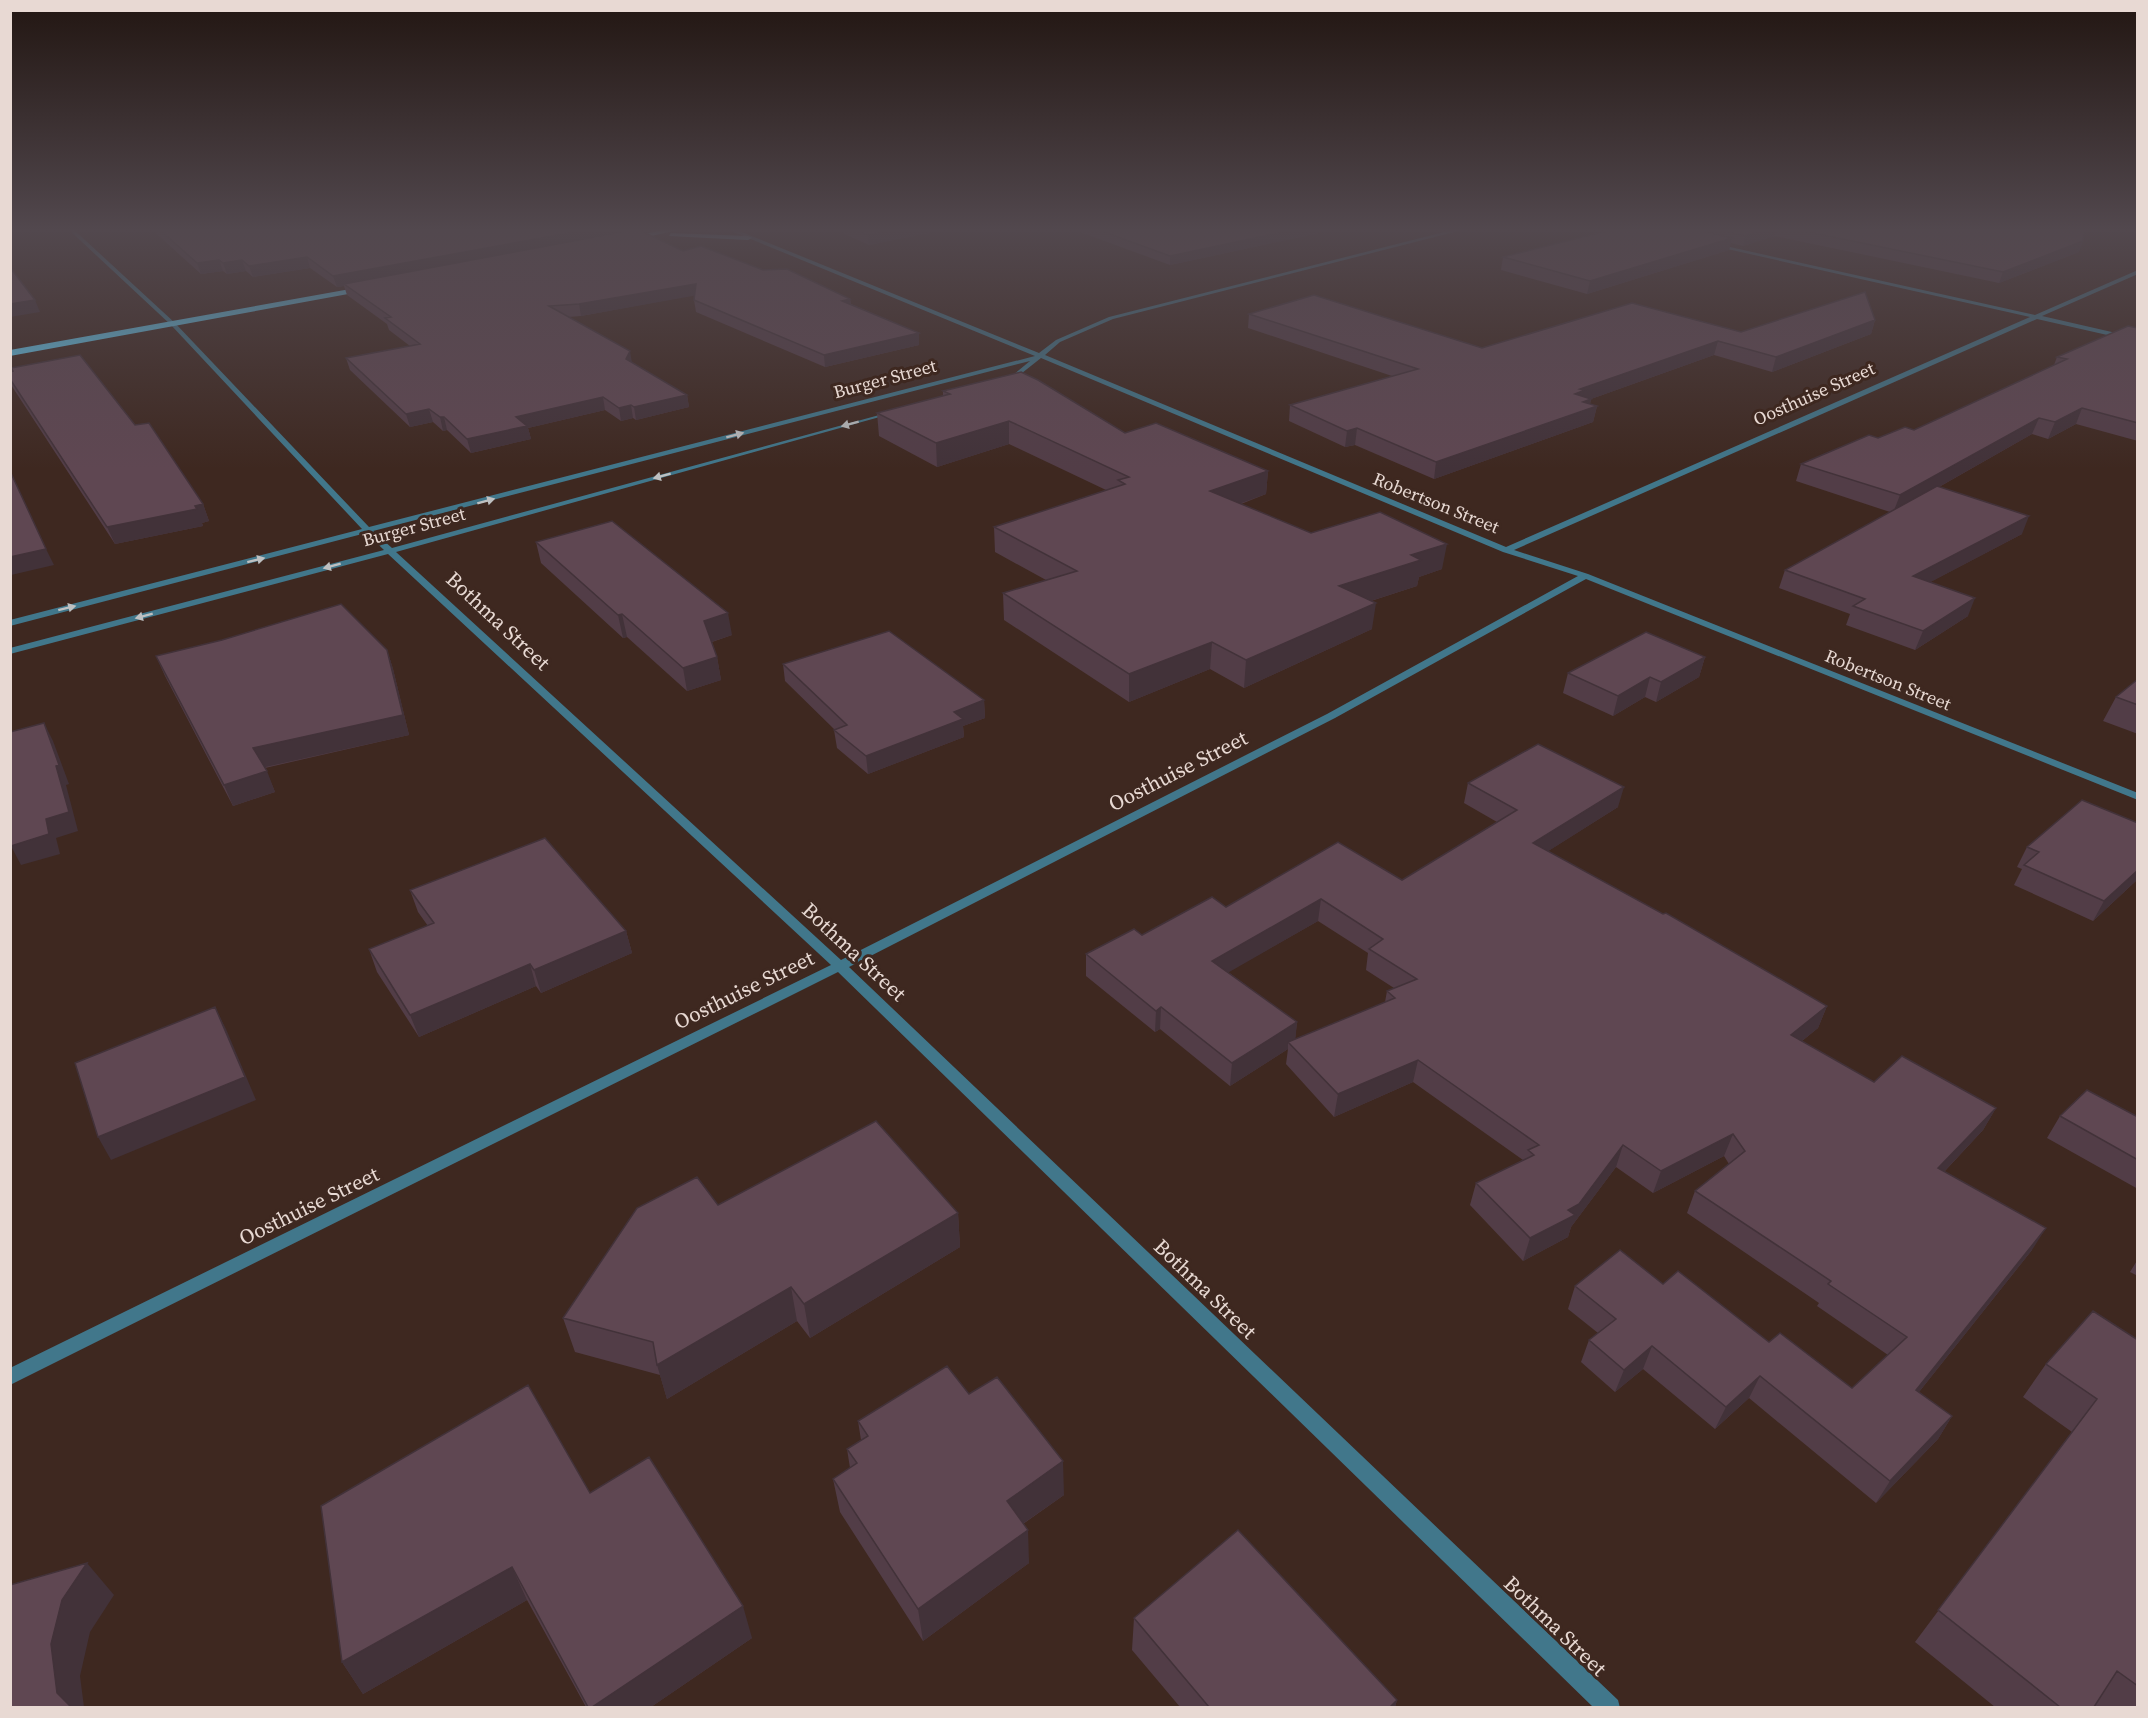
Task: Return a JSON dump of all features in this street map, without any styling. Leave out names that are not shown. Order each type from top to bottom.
[{"type":"highway","points":[[10,353],[257,308]]},
{"type":"street","name":"Bothma Street","points":[[156,308],[369,532],[840,966],[1610,1707]]},
{"type":"street","name":"Robertson Street","points":[[922,308],[1506,550],[1585,576],[2138,797]]},
{"type":"street","points":[[1003,382],[1012,379],[1068,335],[1141,308]]},
{"type":"street","points":[[1996,308],[2138,340]]},
{"type":"street","name":"Oosthuise Street","points":[[1506,550],[2055,308]]},
{"type":"street","name":"Burger Street","points":[[10,623],[369,532],[1041,356]]},
{"type":"street","name":"Burger Street","points":[[10,651],[391,551],[903,409]]},
{"type":"street","name":"Oosthuise Street","points":[[10,1377],[840,966],[1331,716],[1585,576]]},
{"type":"building","points":[[378,308],[553,308],[630,351],[626,359],[687,395],[634,407],[631,405],[619,408],[603,397],[516,417],[527,426],[467,439],[444,417],[440,417],[429,409],[406,414],[346,358],[420,344],[385,318],[391,317]]},
{"type":"building","points":[[713,308],[859,308],[919,333],[824,355]]},
{"type":"building","points":[[1269,308],[1356,308],[1482,348],[1615,308],[1651,308],[1741,332],[1815,308],[1871,308],[1875,320],[1776,357],[1718,341],[1580,389],[1585,390],[1575,394],[1591,399],[1583,402],[1597,406],[1436,462],[1357,428],[1347,431],[1290,405],[1418,369],[1249,314]]},
{"type":"building","points":[[2128,326],[2138,328],[2138,423],[2082,408],[2055,422],[2039,418],[1900,495],[1801,464],[1869,435],[1878,438],[1905,427],[1914,430],[2067,359],[2057,357]]},
{"type":"building","points":[[80,355],[135,425],[149,423],[203,504],[195,506],[197,509],[107,527],[10,379],[10,372],[13,371],[11,368]]},
{"type":"building","points":[[1021,372],[1125,433],[1156,423],[1268,471],[1210,491],[1311,533],[1380,512],[1447,544],[1411,555],[1421,560],[1339,586],[1376,603],[1246,660],[1212,642],[1129,674],[1003,593],[1077,571],[994,527],[1125,484],[1118,480],[1129,477],[1009,421],[936,443],[877,413],[950,394],[943,391]]},
{"type":"building","points":[[10,471],[46,549],[10,557]]},
{"type":"building","points":[[1937,486],[2029,516],[1913,576],[1975,598],[1923,631],[1853,606],[1865,599],[1785,570]]},
{"type":"building","points":[[612,521],[728,613],[704,621],[717,657],[683,668],[622,614],[618,615],[536,542]]},
{"type":"building","points":[[341,604],[387,650],[403,715],[253,748],[267,771],[224,785],[156,656],[222,640]]},
{"type":"building","points":[[889,631],[984,700],[954,712],[963,719],[866,756],[834,730],[847,725],[783,664]]},
{"type":"building","points":[[1646,632],[1705,657],[1661,682],[1650,677],[1618,696],[1568,673]]},
{"type":"building","points":[[2138,679],[2138,705],[2116,697]]},
{"type":"building","points":[[44,723],[59,765],[56,766],[69,812],[46,819],[49,834],[11,846],[10,732]]},
{"type":"building","points":[[1538,744],[1624,787],[1533,843],[1663,914],[1666,913],[1827,1006],[1791,1035],[1874,1082],[1902,1056],[1996,1108],[1938,1168],[2046,1228],[1916,1390],[1952,1416],[1890,1481],[1760,1376],[1726,1407],[1652,1346],[1624,1370],[1589,1340],[1616,1319],[1575,1286],[1620,1250],[1663,1284],[1678,1271],[1769,1342],[1780,1333],[1852,1388],[1907,1337],[1828,1284],[1831,1281],[1695,1191],[1745,1151],[1733,1134],[1661,1171],[1623,1145],[1579,1204],[1568,1210],[1575,1215],[1530,1238],[1476,1183],[1534,1155],[1528,1150],[1539,1145],[1418,1060],[1338,1094],[1288,1042],[1395,998],[1387,991],[1417,979],[1369,949],[1383,939],[1321,899],[1212,961],[1297,1022],[1232,1063],[1161,1007],[1156,1011],[1086,954],[1134,929],[1142,935],[1212,897],[1226,907],[1338,842],[1402,880],[1517,810],[1468,783]]},
{"type":"building","points":[[2082,800],[2138,823],[2138,870],[2104,901],[2024,865],[2039,852],[2027,847]]},
{"type":"building","points":[[545,838],[626,931],[534,970],[530,964],[410,1015],[369,949],[434,923],[410,890]]},
{"type":"building","points":[[215,1007],[245,1077],[98,1137],[75,1063]]},
{"type":"building","points":[[2087,1090],[2138,1117],[2138,1160],[2060,1116]]},
{"type":"building","points":[[876,1121],[958,1213],[804,1304],[791,1287],[657,1365],[653,1342],[563,1318],[637,1208],[697,1177],[718,1205]]},
{"type":"building","points":[[2093,1311],[2138,1340],[2138,1686],[2117,1671],[2094,1707],[2060,1707],[1938,1610],[2097,1399],[2046,1364]]},
{"type":"building","points":[[947,1366],[969,1394],[997,1377],[1063,1461],[1007,1501],[1028,1530],[918,1609],[833,1479],[857,1463],[847,1449],[868,1436],[858,1421]]},
{"type":"building","points":[[528,1385],[590,1493],[649,1457],[743,1606],[592,1707],[588,1707],[512,1567],[342,1662],[321,1506]]},
{"type":"building","points":[[1238,1530],[1397,1700],[1390,1707],[1209,1707],[1134,1618]]},
{"type":"building","points":[[87,1563],[62,1600],[51,1644],[57,1693],[71,1707],[10,1707],[10,1585]]}]
